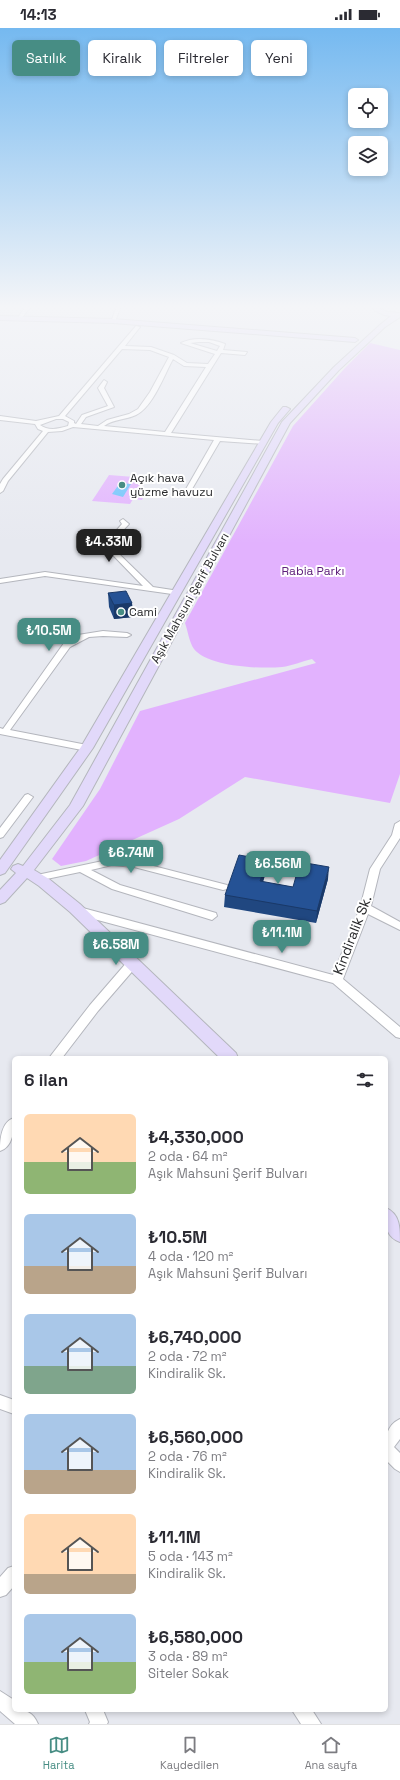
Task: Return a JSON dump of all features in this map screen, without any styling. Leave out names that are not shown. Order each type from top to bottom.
[{"type":"main road","name":"Aşık Mahsuni Şerif Bulvarı","points":[[2,868],[87,748],[275,422],[286,408],[309,385]]},
{"type":"main road","name":"Aşık Mahsuni Şerif Bulvarı","points":[[0,899],[31,874],[76,806],[286,422],[320,385]]},
{"type":"main road","points":[[2,868],[31,874],[78,911],[228,1056]]},
{"type":"main road","points":[[388,1219],[400,1234]]},
{"type":"street","points":[[61,417],[88,385]]},
{"type":"street","points":[[39,422],[39,427],[48,430],[62,430],[75,425],[84,416],[111,407],[101,388],[102,385]]},
{"type":"street","points":[[100,427],[109,421],[139,411],[157,385]]},
{"type":"street","points":[[167,434],[198,385]]},
{"type":"street","points":[[0,418],[39,422],[46,418],[61,417],[70,420],[75,425],[263,443]]},
{"type":"street","points":[[109,421],[140,431]]},
{"type":"street","points":[[0,491],[5,480],[48,430]]},
{"type":"street","points":[[189,489],[218,439]]},
{"type":"street","points":[[123,521],[126,524],[112,540],[110,549],[150,589]]},
{"type":"street","points":[[0,581],[45,574],[176,593]]},
{"type":"street","points":[[87,748],[2,731],[67,645],[75,638],[85,634],[102,633],[127,635]]},
{"type":"street","points":[[0,835],[28,797]]},
{"type":"street","name":"Kindiralik Sk.","points":[[78,911],[337,980],[365,908],[375,869],[398,834],[400,824]]},
{"type":"street","points":[[31,874],[82,869],[112,862],[134,864],[223,887]]},
{"type":"street","points":[[82,869],[116,888],[212,916]]},
{"type":"street","points":[[365,908],[400,926]]},
{"type":"street","points":[[57,1056],[94,1008],[132,964]]},
{"type":"street","points":[[337,980],[400,1034]]},
{"type":"street","points":[[0,1146],[12,1127]]},
{"type":"street","points":[[388,1442],[400,1427]]},
{"type":"street","points":[[388,1451],[400,1464]]},
{"type":"street","points":[[0,1589],[12,1577]]},
{"type":"street","points":[[0,1700],[12,1710]]},
{"type":"street","points":[[14,1712],[29,1724]]},
{"type":"street","points":[[95,1712],[99,1722],[98,1724]]},
{"type":"street","points":[[303,1712],[312,1724]]},
{"type":"green space","name":"Rabia Parkı","points":[[330,385],[400,385],[400,774],[390,803],[245,777],[179,819],[86,861],[61,866],[52,859],[100,789],[140,711],[316,663],[312,659],[286,666],[261,668],[235,666],[211,660],[201,655],[194,649],[185,623],[293,426]]},
{"type":"green space","name":"Açık hava yüzme havuzu","points":[[109,475],[147,478],[139,492],[145,493],[142,500],[133,499],[130,504],[92,501]]},
{"type":"water","name":"Açık hava yüzme havuzu","points":[[120,483],[131,484],[123,497],[112,494]]},
{"type":"building","points":[[126,591],[132,603],[114,605],[108,593]]},
{"type":"building","points":[[239,855],[267,860],[260,881],[293,887],[300,862],[329,867],[317,911],[225,895]]},
{"type":"place","name":"Açık hava yüzme havuzu","points":[[122,485]]},
{"type":"place","name":"Cami","points":[[121,612]]}]
